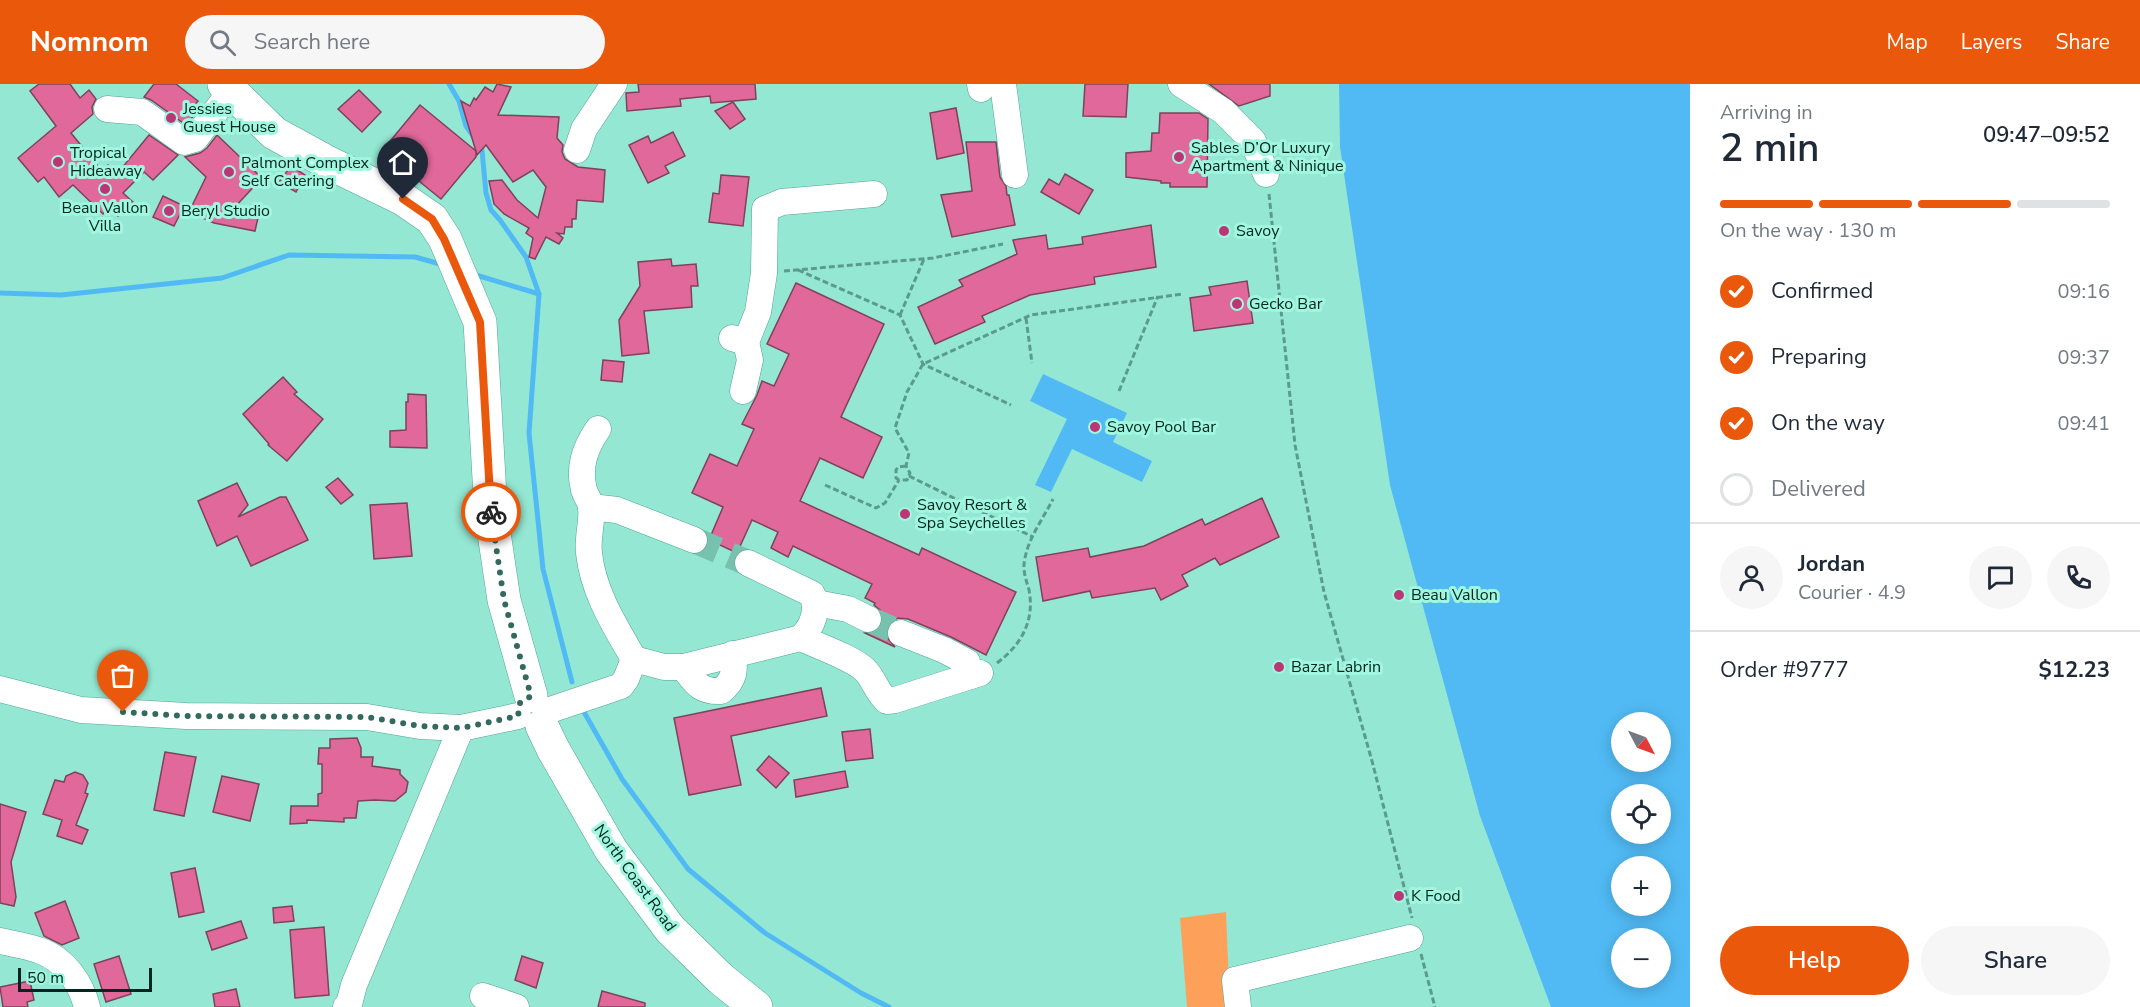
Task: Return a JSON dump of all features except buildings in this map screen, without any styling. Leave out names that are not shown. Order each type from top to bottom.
[{"type":"main road","name":"North Coast Road","points":[[227,88],[274,133],[403,199],[432,219],[444,239],[480,322],[491,513],[504,600],[535,712],[611,850],[670,929],[721,979],[756,1007]]},
{"type":"street","points":[[577,150],[584,129],[614,84]]},
{"type":"street","points":[[1181,84],[1223,111],[1252,141],[1266,174]]},
{"type":"street","points":[[988,86],[1015,175]]},
{"type":"street","points":[[107,109],[142,112],[184,142],[195,139],[227,88]]},
{"type":"street","points":[[743,391],[750,360],[739,340],[758,312],[764,273],[765,209],[782,202],[874,194]]},
{"type":"street","points":[[598,429],[587,446],[581,465],[584,489],[591,507],[589,555],[600,597],[634,659],[664,667],[683,667],[699,687],[721,691],[733,679],[735,670],[733,654],[801,638],[811,624],[816,603],[812,594],[748,563]]},
{"type":"street","points":[[591,507],[617,510],[694,540]]},
{"type":"street","points":[[816,603],[848,609],[868,619]]},
{"type":"street","points":[[801,638],[863,668],[887,701],[975,675],[967,662],[901,633]]},
{"type":"street","points":[[0,689],[81,710],[186,716],[367,717],[420,726],[461,728],[535,712],[621,686],[634,659]]},
{"type":"street","points":[[346,1007],[349,1005],[354,985],[461,728]]},
{"type":"street","points":[[1238,1007],[1235,980],[1415,937]]},
{"type":"street","points":[[0,941],[43,951],[74,976],[87,1007]]},
{"type":"street","points":[[483,996],[516,1007]]},
{"type":"path","points":[[1266,174],[1295,445],[1324,592],[1372,761],[1415,937],[1435,1007]]},
{"type":"path","points":[[764,273],[924,259],[1003,244]]},
{"type":"path","points":[[900,315],[924,259]]},
{"type":"path","points":[[798,270],[900,315],[923,364],[1011,405]]},
{"type":"path","points":[[909,477],[910,473],[906,466],[909,453],[895,428],[907,392],[923,364],[1026,318],[1182,294]]},
{"type":"path","points":[[1119,391],[1158,296]]},
{"type":"path","points":[[1026,318],[1032,363]]},
{"type":"path","points":[[899,480],[895,474],[896,470],[898,467],[906,466]]},
{"type":"path","points":[[899,480],[907,480],[909,477]]},
{"type":"path","points":[[909,477],[1033,537]]},
{"type":"path","points":[[825,485],[876,507],[885,503],[899,480]]},
{"type":"path","points":[[975,675],[994,667],[1008,655],[1027,630],[1029,591],[1024,576],[1025,558],[1053,499]]},
{"type":"shaded area","points":[[1226,912],[1230,1007],[1187,1007],[1180,918]]},
{"type":"water","points":[[1339,84],[1690,84],[1690,1007],[1551,1007],[1480,816],[1390,485],[1340,147]]},
{"type":"water","points":[[1043,374],[1127,413],[1113,442],[1152,461],[1142,482],[1072,449],[1051,492],[1035,485],[1067,419],[1030,401]]},
{"type":"waterway","points":[[449,84],[459,101],[466,126],[473,136]]},
{"type":"waterway","points":[[478,144],[482,150],[486,193],[491,210],[526,257],[539,294],[529,433],[543,569],[572,682]]},
{"type":"waterway","points":[[0,293],[61,295],[222,278],[289,255],[415,257],[440,264]]},
{"type":"waterway","points":[[476,275],[539,294]]},
{"type":"waterway","points":[[584,712],[622,779],[688,869],[765,933],[861,993],[889,1007]]},
{"type":"tunnel","points":[[694,540],[748,563]]},
{"type":"tunnel","points":[[868,619],[901,633]]},
{"type":"way so far","points":[[123,712],[186,716],[367,717],[420,726],[461,728],[518,716],[520,703],[531,696],[504,600],[491,512]]},
{"type":"place","name":"Jessies Guest House","points":[[171,118]]},
{"type":"place","name":"Sables D’Or Luxury Apartment & Ninique","points":[[1179,157]]},
{"type":"place","name":"Tropical Hideaway","points":[[58,162]]},
{"type":"place","name":"Palmont Complex Self Catering","points":[[229,172]]},
{"type":"place","name":"Beau Vallon Villa","points":[[105,189]]},
{"type":"place","name":"Beryl Studio","points":[[169,211]]},
{"type":"place","name":"Savoy","points":[[1224,231]]},
{"type":"place","name":"Gecko Bar","points":[[1237,304]]},
{"type":"place","name":"Savoy Pool Bar","points":[[1095,427]]},
{"type":"place","name":"Savoy Resort & Spa Seychelles","points":[[905,514]]},
{"type":"place","name":"Beau Vallon","points":[[1399,595]]},
{"type":"place","name":"Bazar Labrin","points":[[1279,667]]},
{"type":"place","name":"K Food","points":[[1399,896]]},
{"type":"route","points":[[403,199],[432,219],[444,239],[480,322],[491,512]]}]
